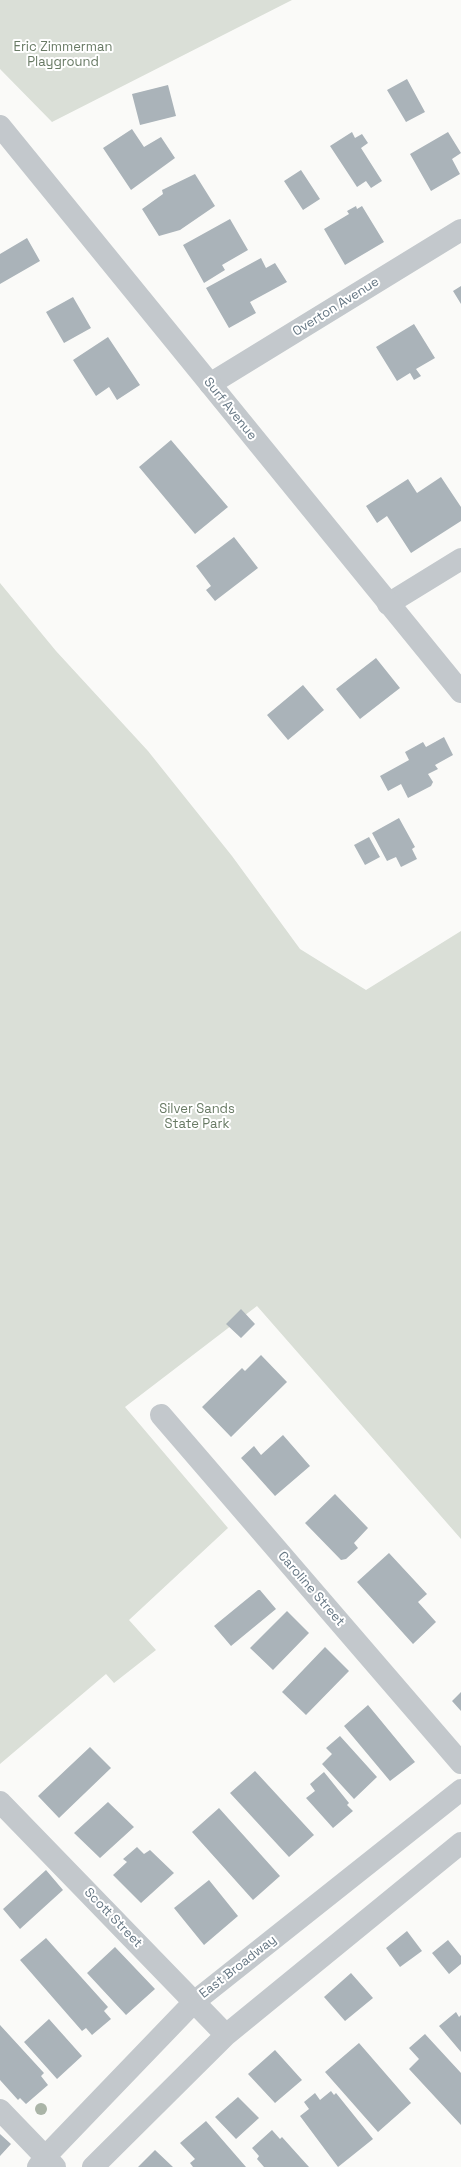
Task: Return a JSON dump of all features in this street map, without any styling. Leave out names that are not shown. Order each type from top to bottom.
[{"type":"street","name":"Surf Avenue","points":[[0,126],[461,692]]},
{"type":"street","name":"Overton Avenue","points":[[210,384],[461,230]]},
{"type":"street","points":[[388,604],[461,559]]},
{"type":"street","name":"Caroline Street","points":[[162,1415],[461,1763]]},
{"type":"street","name":"East Broadway","points":[[46,2164],[194,2002],[461,1790]]},
{"type":"street","name":"Scott Street","points":[[0,1802],[226,2035]]},
{"type":"street","points":[[93,2167],[226,2035],[461,1843]]},
{"type":"street","points":[[0,2110],[46,2164]]},
{"type":"green space","name":"Eric Zimmerman Playground","points":[[0,0],[292,0],[52,122],[0,69]]},
{"type":"green space","name":"Silver Sands State Park","points":[[0,583],[56,651],[148,751],[232,856],[300,949],[366,990],[461,931],[461,1539],[257,1306],[125,1407],[228,1528],[129,1620],[156,1650],[114,1683],[106,1674],[0,1764]]},
{"type":"building","points":[[407,79],[425,112],[406,122],[387,90]]},
{"type":"building","points":[[168,85],[176,116],[140,125],[132,94]]},
{"type":"building","points":[[132,129],[144,147],[161,137],[175,158],[131,190],[103,148]]},
{"type":"building","points":[[352,132],[355,138],[362,134],[368,143],[361,148],[382,181],[371,188],[366,181],[357,187],[330,146]]},
{"type":"building","points":[[448,132],[461,153],[452,159],[460,174],[431,191],[410,154]]},
{"type":"building","points":[[301,170],[320,199],[303,210],[284,181]]},
{"type":"building","points":[[195,174],[215,206],[180,230],[159,236],[142,209],[163,194],[162,190]]},
{"type":"building","points":[[356,206],[357,209],[362,206],[384,242],[345,265],[324,229],[349,214],[347,211]]},
{"type":"building","points":[[230,219],[248,250],[222,265],[225,270],[204,283],[183,245]]},
{"type":"building","points":[[27,238],[40,261],[0,284],[0,254]]},
{"type":"building","points":[[261,258],[266,268],[275,263],[287,282],[250,302],[256,313],[229,328],[206,288]]},
{"type":"building","points":[[461,286],[461,304],[453,291]]},
{"type":"building","points":[[73,297],[91,328],[64,343],[46,312]]},
{"type":"building","points":[[414,324],[435,358],[416,369],[421,376],[414,380],[410,373],[397,381],[376,347]]},
{"type":"building","points":[[108,337],[140,385],[117,400],[109,387],[96,396],[73,360]]},
{"type":"building","points":[[171,440],[228,507],[195,534],[139,467]]},
{"type":"building","points":[[441,477],[461,507],[461,521],[411,553],[387,516],[377,523],[366,506],[408,479],[417,493]]},
{"type":"building","points":[[234,537],[258,568],[215,601],[206,590],[211,586],[196,566]]},
{"type":"building","points":[[376,658],[400,688],[360,719],[336,689]]},
{"type":"building","points":[[303,685],[324,710],[288,740],[267,715]]},
{"type":"building","points":[[444,737],[453,755],[435,765],[438,769],[428,774],[433,782],[431,786],[408,798],[401,784],[388,791],[380,776],[409,760],[405,752],[423,742],[426,747]]},
{"type":"building","points":[[399,818],[415,847],[412,849],[417,859],[401,867],[396,857],[387,861],[372,833]]},
{"type":"building","points":[[369,837],[380,857],[365,865],[354,845]]},
{"type":"building","points":[[241,1309],[255,1324],[241,1338],[226,1324]]},
{"type":"building","points":[[261,1355],[287,1382],[231,1437],[202,1407],[242,1368],[245,1371]]},
{"type":"building","points":[[283,1435],[310,1466],[275,1496],[241,1458],[254,1446],[261,1455]]},
{"type":"building","points":[[335,1494],[368,1528],[354,1543],[358,1548],[346,1559],[341,1560],[305,1523]]},
{"type":"building","points":[[389,1553],[427,1594],[418,1602],[436,1622],[413,1644],[357,1582]]},
{"type":"building","points":[[258,1590],[260,1590],[276,1609],[231,1646],[214,1626]]},
{"type":"building","points":[[287,1611],[309,1633],[273,1670],[250,1648]]},
{"type":"building","points":[[325,1647],[349,1671],[306,1715],[282,1692]]},
{"type":"building","points":[[461,1692],[461,1711],[452,1701]]},
{"type":"building","points":[[368,1705],[415,1762],[390,1781],[344,1726]]},
{"type":"building","points":[[340,1736],[377,1777],[354,1799],[322,1764],[332,1754],[326,1748]]},
{"type":"building","points":[[90,1747],[111,1768],[59,1818],[38,1796]]},
{"type":"building","points":[[255,1771],[314,1835],[289,1857],[230,1793]]},
{"type":"building","points":[[324,1772],[349,1803],[347,1805],[353,1811],[333,1828],[306,1798],[315,1791],[310,1784]]},
{"type":"building","points":[[108,1802],[134,1827],[100,1858],[74,1833]]},
{"type":"building","points":[[219,1808],[280,1876],[253,1900],[192,1832]]},
{"type":"building","points":[[137,1847],[144,1854],[150,1850],[174,1873],[141,1903],[113,1875],[127,1862],[123,1859]]},
{"type":"building","points":[[46,1870],[63,1890],[20,1929],[3,1909]]},
{"type":"building","points":[[209,1880],[238,1916],[204,1945],[174,1908]]},
{"type":"building","points":[[407,1931],[422,1951],[400,1967],[386,1948]]},
{"type":"building","points":[[46,1938],[108,2007],[104,2011],[111,2019],[92,2035],[86,2028],[82,2031],[20,1960]]},
{"type":"building","points":[[448,1940],[461,1956],[461,1964],[449,1974],[432,1953]]},
{"type":"building","points":[[115,1947],[155,1989],[126,2015],[87,1973]]},
{"type":"building","points":[[351,1973],[373,1998],[345,2021],[324,1997]]},
{"type":"building","points":[[456,2012],[459,2017],[461,2015],[461,2052],[439,2026]]},
{"type":"building","points":[[49,2019],[82,2056],[57,2079],[24,2042]]},
{"type":"building","points":[[0,2025],[44,2073],[41,2076],[48,2085],[26,2104],[20,2098],[18,2100],[0,2080]]},
{"type":"building","points":[[425,2034],[461,2073],[461,2125],[409,2069],[419,2059],[409,2048]]},
{"type":"building","points":[[359,2043],[411,2103],[378,2132],[325,2072]]},
{"type":"building","points":[[275,2050],[302,2080],[275,2103],[248,2074]]},
{"type":"building","points":[[331,2091],[334,2095],[336,2093],[373,2139],[338,2167],[300,2116],[309,2109],[304,2102],[315,2093],[320,2100]]},
{"type":"building","points":[[238,2097],[259,2118],[236,2139],[215,2117]]},
{"type":"building","points":[[206,2121],[246,2167],[193,2167],[190,2163],[195,2159],[180,2143]]},
{"type":"building","points":[[272,2130],[280,2139],[282,2137],[309,2167],[264,2167],[257,2159],[259,2156],[252,2148]]},
{"type":"building","points":[[0,2134],[11,2144],[0,2156]]},
{"type":"building","points":[[155,2150],[173,2167],[138,2167]]}]
